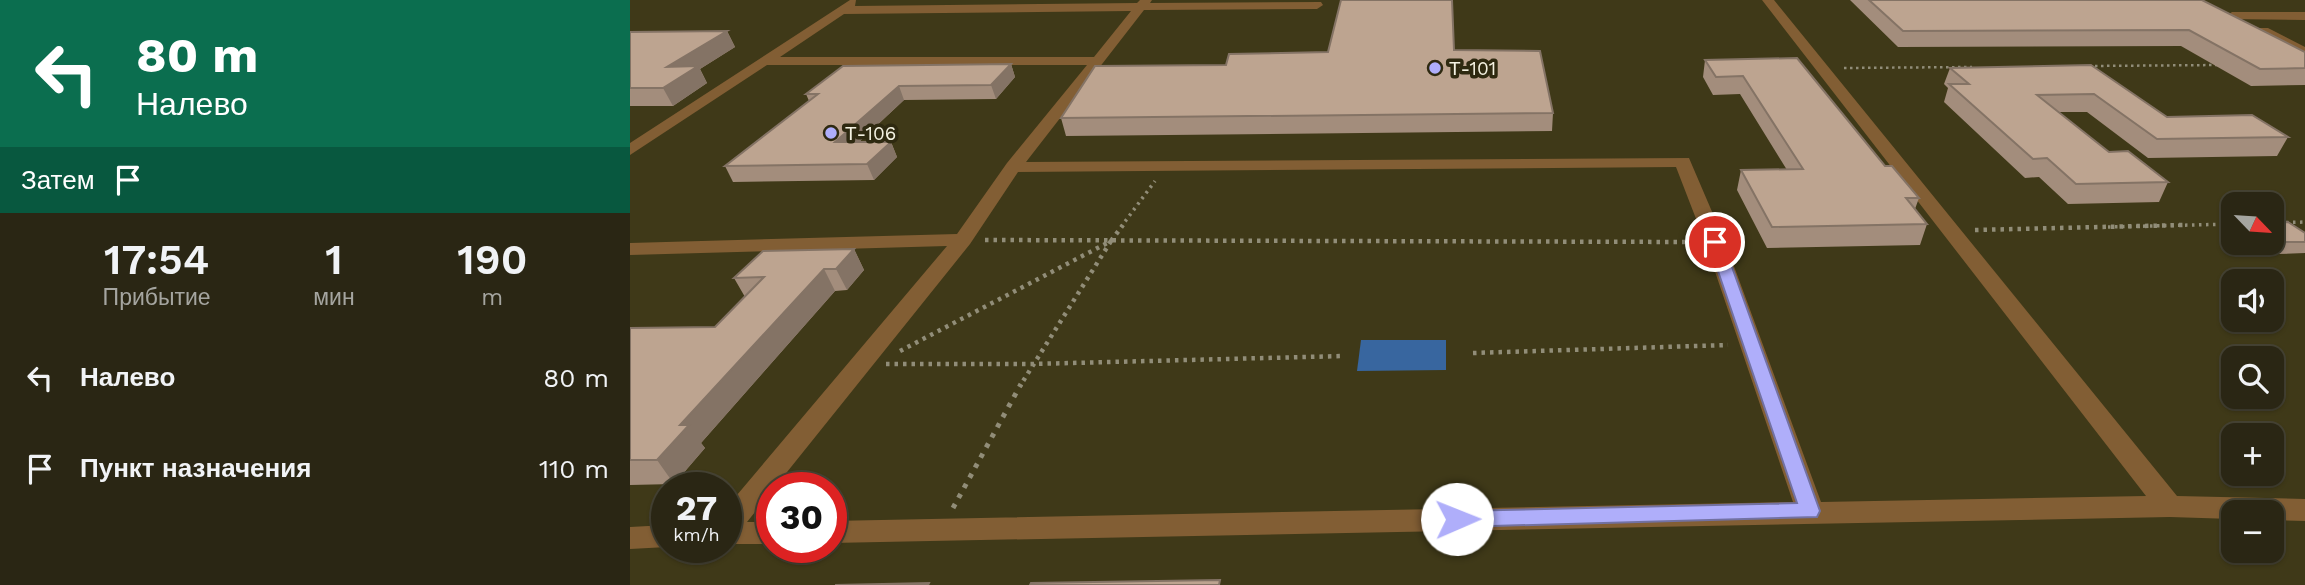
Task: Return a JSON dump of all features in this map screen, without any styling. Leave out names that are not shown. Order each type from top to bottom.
[{"type":"street","points":[[630,150],[857,0]]},
{"type":"street","points":[[1768,0],[1820,69],[2170,506]]},
{"type":"street","points":[[842,10],[1143,4],[1317,5]]},
{"type":"street","points":[[742,509],[963,240],[1013,167],[1143,4]]},
{"type":"street","points":[[2305,16],[2226,13],[2305,52]]},
{"type":"street","points":[[763,61],[1099,61]]},
{"type":"street","points":[[1013,167],[1683,162],[1715,242],[1810,511]]},
{"type":"street","points":[[630,248],[963,240]]},
{"type":"street","points":[[847,532],[1810,511],[2170,506],[2305,510]]},
{"type":"street","points":[[630,538],[651,537]]},
{"type":"path","points":[[2083,66],[2222,65]]},
{"type":"path","points":[[1820,69],[1973,67]]},
{"type":"path","points":[[941,531],[1032,365],[1111,241],[1168,164]]},
{"type":"path","points":[[2284,223],[2305,222]]},
{"type":"path","points":[[1951,230],[2221,224]]},
{"type":"path","points":[[963,240],[1715,242]]},
{"type":"path","points":[[1111,241],[876,364],[1032,365],[1344,356]]},
{"type":"path","points":[[1474,353],[1751,344]]},
{"type":"shaded area","points":[[630,0],[2305,0],[2305,585],[630,585]]},
{"type":"water","points":[[1361,340],[1446,340],[1446,370],[1357,371]]},
{"type":"building","name":"Т-101","points":[[1341,0],[1452,0],[1454,50],[1540,51],[1553,113],[1061,118],[1095,66],[1226,65],[1229,54],[1328,52]]},
{"type":"building","points":[[1869,0],[2202,0],[2305,52],[2305,68],[2260,69],[2189,30],[1903,31]]},
{"type":"building","points":[[727,31],[667,67],[698,66],[663,88],[630,88],[630,32]]},
{"type":"building","points":[[1797,58],[1885,166],[1892,166],[1919,198],[1906,198],[1927,224],[1772,227],[1741,170],[1803,169],[1743,76],[1716,77],[1705,60]]},
{"type":"building","points":[[1011,64],[991,85],[899,86],[835,142],[891,142],[867,164],[725,166],[818,94],[806,94],[843,66]]},
{"type":"building","points":[[2091,65],[2167,117],[2252,115],[2288,137],[2157,139],[2094,94],[2037,95],[2109,152],[2128,151],[2168,182],[2076,184],[2047,158],[2033,159],[1949,84],[1969,84],[1950,68]]},
{"type":"building","points":[[2284,222],[2305,233],[2305,242],[2284,241]]},
{"type":"building","points":[[854,249],[836,269],[824,269],[680,425],[689,425],[657,460],[630,460],[630,328],[715,327],[764,277],[734,278],[763,251]]},
{"type":"building","points":[[1220,580],[1219,585],[1030,585],[1031,583]]},
{"type":"building","points":[[929,583],[928,585],[835,585]]},
{"type":"place","name":"Т-101","points":[[1435,68]]},
{"type":"place","name":"Т-106","points":[[831,133]]},
{"type":"route","points":[[1457,519],[1810,511],[1715,242]]}]
